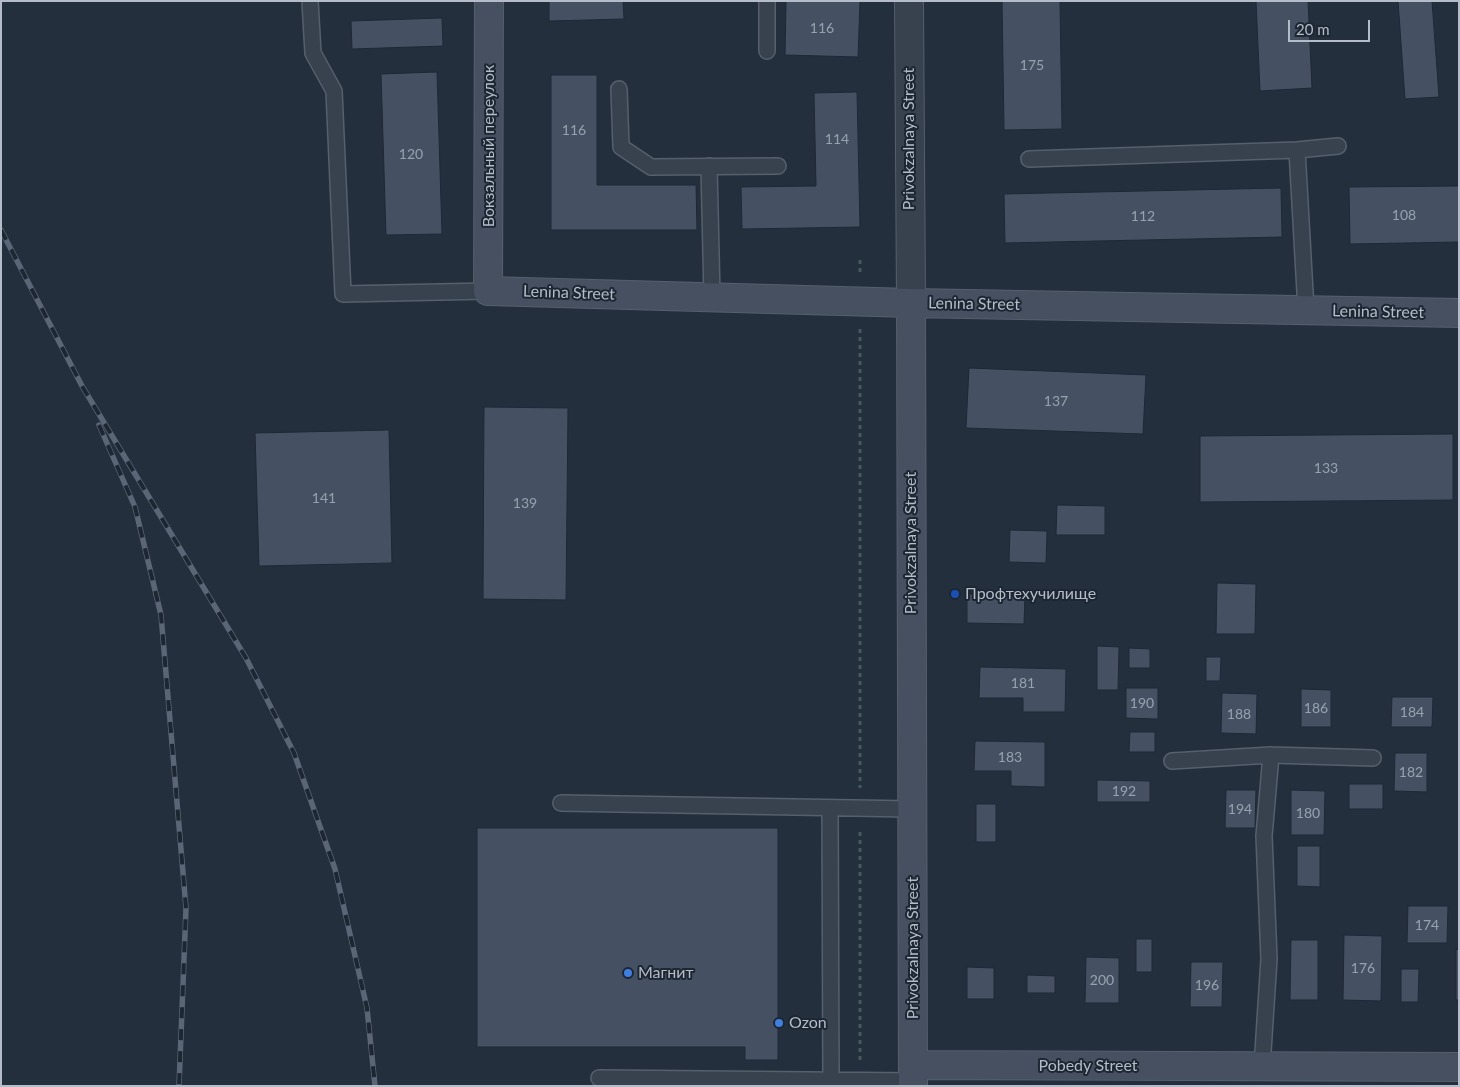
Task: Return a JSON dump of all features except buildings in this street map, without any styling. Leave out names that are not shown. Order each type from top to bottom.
[{"type":"street","name":"Вокзальный переулок","points":[[488,291],[489,1]]},
{"type":"street","name":"Privokzalnaya Street","points":[[909,1],[913,1077]]},
{"type":"street","name":"Lenina Street","points":[[488,291],[911,303],[1459,313]]},
{"type":"street","name":"Pobedy Street","points":[[913,1077],[1262,1066],[1459,1067]]},
{"type":"lane","points":[[310,1],[313,53],[334,91],[344,294],[488,291]]},
{"type":"lane","points":[[767,1],[767,51]]},
{"type":"lane","points":[[620,89],[621,147],[651,167],[778,166]]},
{"type":"lane","points":[[1029,159],[1297,150],[1338,146]]},
{"type":"lane","points":[[1297,150],[1306,310]]},
{"type":"lane","points":[[709,166],[712,297]]},
{"type":"lane","points":[[1262,1066],[1269,959],[1264,836],[1271,756]]},
{"type":"lane","points":[[1172,761],[1271,756],[1373,758]]},
{"type":"lane","points":[[561,803],[912,809]]},
{"type":"lane","points":[[830,808],[831,1080]]},
{"type":"lane","points":[[599,1078],[860,1080],[913,1077]]},
{"type":"path","points":[[860,260],[860,1080]]},
{"type":"railway","points":[[1,230],[82,386],[246,658],[294,753],[335,869],[367,1008],[375,1086]]},
{"type":"railway","points":[[99,425],[135,507],[161,615],[186,908],[179,1086]]},
{"type":"place","name":"Профтехучилище","points":[[955,594]]},
{"type":"place","name":"Магнит","points":[[628,973]]},
{"type":"place","name":"Ozon","points":[[779,1023]]}]
